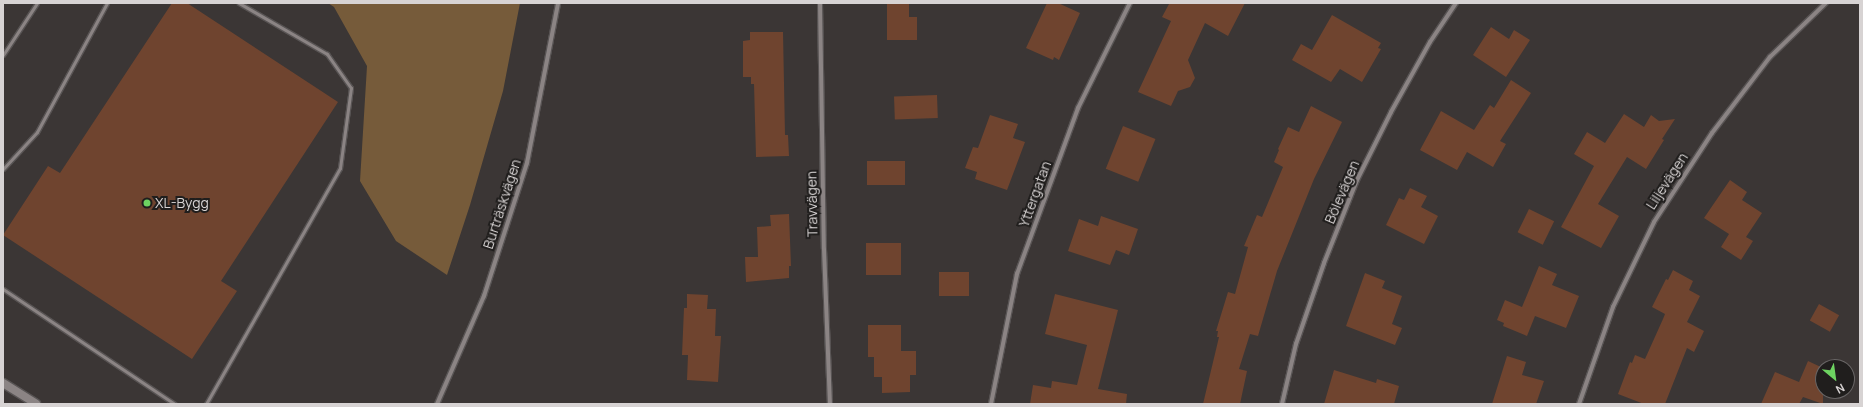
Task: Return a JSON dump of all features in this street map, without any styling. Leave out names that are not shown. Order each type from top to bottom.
[{"type":"street","name":"Burträskvägen","points":[[437,404],[484,296],[527,163],[558,3]]},
{"type":"street","name":"Travvägen","points":[[820,3],[824,249],[830,404]]},
{"type":"street","name":"Yttergatan","points":[[991,404],[1017,274],[1078,108],[1130,3]]},
{"type":"street","name":"Bölevägen","points":[[1282,404],[1296,344],[1324,263],[1357,180],[1391,112],[1427,48],[1456,3]]},
{"type":"street","name":"Liljevägen","points":[[1579,404],[1613,307],[1654,222],[1712,133],[1770,57],[1826,3]]},
{"type":"street","points":[[3,383],[36,404]]},
{"type":"lane","points":[[3,55],[37,3]]},
{"type":"lane","points":[[3,169],[37,132],[107,3]]},
{"type":"lane","points":[[206,404],[340,168],[351,88],[327,54],[239,3]]},
{"type":"lane","points":[[3,290],[175,404]]},
{"type":"shaded area","points":[[328,3],[520,3],[503,91],[470,205],[447,275],[396,241],[360,181],[367,66],[334,7]]},
{"type":"building","name":"XL-Bygg","points":[[172,3],[187,3],[338,102],[221,281],[237,291],[192,359],[3,235],[48,166],[60,173]]},
{"type":"building","points":[[887,3],[909,3],[909,17],[917,17],[917,40],[887,40]]},
{"type":"building","points":[[1047,3],[1058,3],[1080,13],[1059,60],[1054,57],[1053,60],[1026,48]]},
{"type":"building","points":[[1166,3],[1245,3],[1228,36],[1205,23],[1188,60],[1195,78],[1190,87],[1178,91],[1171,106],[1138,92],[1171,21],[1162,17],[1169,4]]},
{"type":"building","points":[[1332,15],[1381,43],[1378,48],[1381,49],[1362,82],[1340,69],[1331,82],[1292,60],[1301,44],[1312,50]]},
{"type":"building","points":[[1491,27],[1509,39],[1514,30],[1530,40],[1506,77],[1473,55]]},
{"type":"building","points":[[750,32],[783,32],[785,135],[788,135],[789,156],[756,157],[754,84],[751,84],[751,77],[743,77],[743,41],[750,40]]},
{"type":"building","points":[[1511,80],[1531,93],[1500,141],[1506,144],[1493,167],[1467,152],[1457,170],[1420,150],[1441,111],[1474,130],[1490,105],[1494,108]]},
{"type":"building","points":[[937,95],[938,118],[895,119],[894,97]]},
{"type":"building","points":[[1311,106],[1342,122],[1314,179],[1277,271],[1258,336],[1250,334],[1239,369],[1247,371],[1240,404],[1203,404],[1219,337],[1217,337],[1218,331],[1216,331],[1228,292],[1235,294],[1248,247],[1244,246],[1257,215],[1262,217],[1283,167],[1274,162],[1279,150],[1278,149],[1288,127],[1299,132]]},
{"type":"building","points":[[1624,114],[1644,127],[1651,115],[1659,121],[1675,119],[1662,139],[1664,140],[1646,169],[1627,157],[1598,204],[1619,216],[1601,248],[1561,227],[1594,166],[1574,154],[1587,132],[1605,143]]},
{"type":"building","points":[[990,115],[1018,124],[1013,138],[1025,142],[1007,190],[975,179],[977,172],[965,168],[973,147],[978,148]]},
{"type":"building","points":[[1123,126],[1155,139],[1138,182],[1106,169]]},
{"type":"building","points":[[867,161],[905,161],[905,185],[867,185]]},
{"type":"building","points":[[1730,180],[1747,192],[1742,200],[1762,213],[1746,237],[1753,241],[1741,260],[1721,247],[1729,234],[1704,218]]},
{"type":"building","points":[[1410,188],[1427,196],[1421,207],[1438,216],[1424,244],[1386,225],[1399,198],[1404,200]]},
{"type":"building","points":[[1529,209],[1554,221],[1543,245],[1518,232]]},
{"type":"building","points":[[789,214],[791,266],[789,266],[789,278],[746,282],[745,257],[758,257],[757,227],[771,226],[770,215]]},
{"type":"building","points":[[1101,216],[1138,229],[1129,255],[1116,250],[1110,265],[1068,251],[1079,219],[1098,226]]},
{"type":"building","points":[[866,243],[901,243],[901,275],[866,275]]},
{"type":"building","points":[[1539,266],[1557,274],[1552,285],[1579,296],[1566,328],[1535,316],[1527,336],[1503,326],[1504,323],[1497,320],[1505,300],[1522,307]]},
{"type":"building","points":[[1673,270],[1693,281],[1689,290],[1700,296],[1687,322],[1704,331],[1694,352],[1687,348],[1665,404],[1644,404],[1618,394],[1630,362],[1632,363],[1635,355],[1645,359],[1663,319],[1665,314],[1652,307],[1666,279],[1668,280]]},
{"type":"building","points":[[939,272],[969,272],[969,296],[939,296]]},
{"type":"building","points":[[1365,273],[1385,281],[1382,288],[1402,296],[1392,324],[1402,328],[1395,345],[1346,326]]},
{"type":"building","points":[[687,294],[708,295],[707,309],[716,309],[715,336],[721,336],[718,382],[687,380],[688,355],[682,355],[684,308],[687,308]]},
{"type":"building","points":[[1055,294],[1118,310],[1098,389],[1127,394],[1126,404],[1030,404],[1033,385],[1051,388],[1052,381],[1077,385],[1087,345],[1045,334]]},
{"type":"building","points":[[1819,304],[1839,315],[1830,332],[1810,321]]},
{"type":"building","points":[[868,325],[901,325],[901,351],[916,351],[916,375],[910,375],[910,392],[882,393],[882,377],[874,377],[874,357],[868,357]]},
{"type":"building","points":[[1507,356],[1526,362],[1522,375],[1544,381],[1536,404],[1492,404]]},
{"type":"building","points":[[1808,361],[1815,364],[1815,399],[1823,399],[1823,404],[1803,397],[1799,404],[1761,404],[1775,372],[1799,382]]},
{"type":"building","points":[[1334,370],[1376,383],[1377,379],[1399,386],[1394,404],[1324,404]]},
{"type":"place","name":"XL-Bygg","points":[[147,203]]}]
